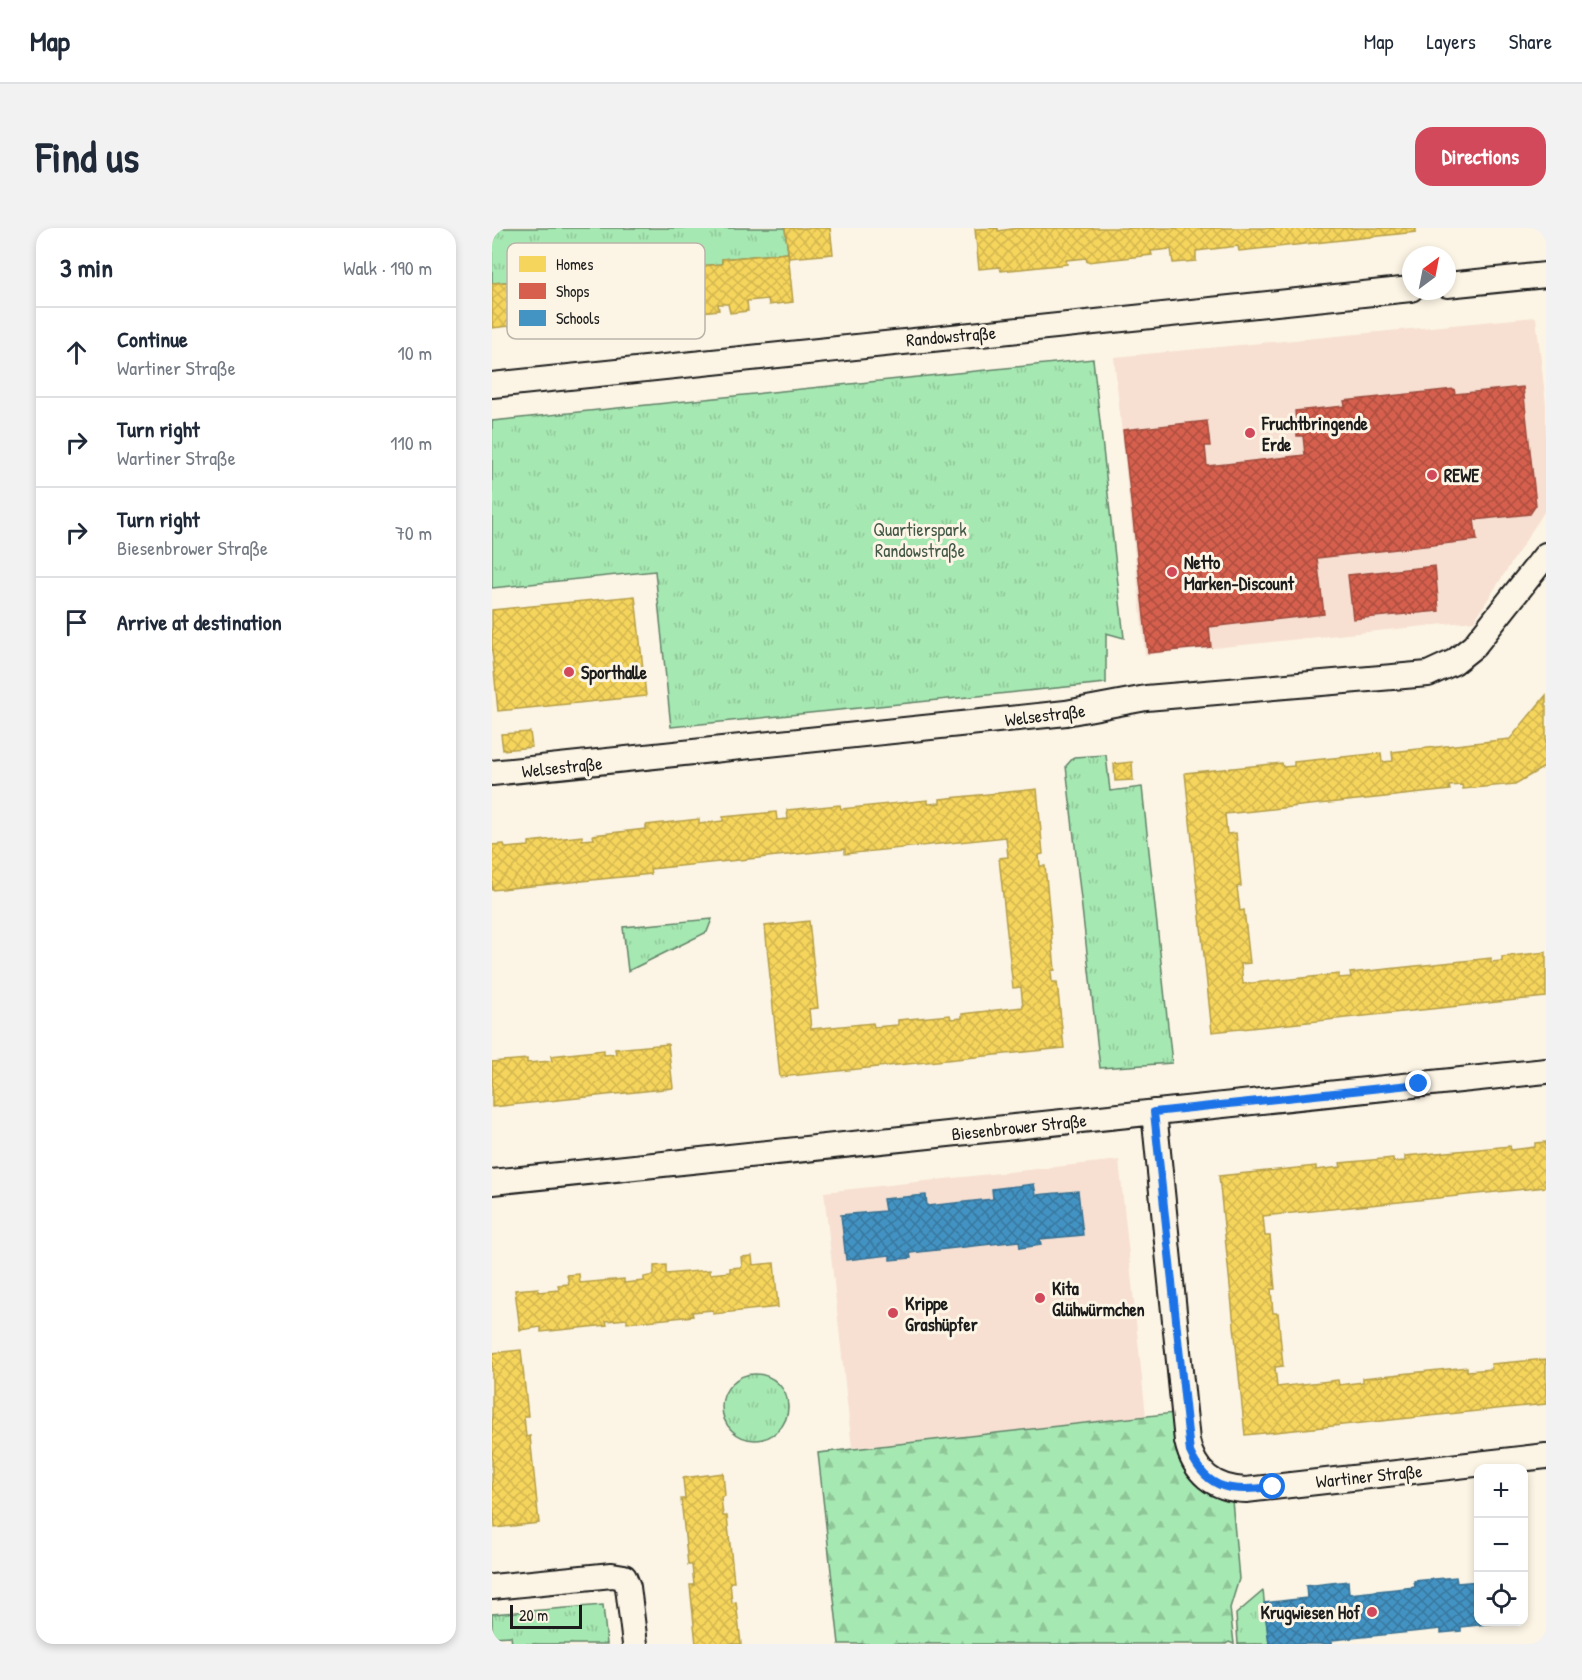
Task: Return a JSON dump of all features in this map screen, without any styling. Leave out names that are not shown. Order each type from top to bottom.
[{"type":"street","points":[[1456,284],[1546,275]]},
{"type":"street","name":"Randowstraße","points":[[492,385],[1402,290]]},
{"type":"street","name":"Welsestraße","points":[[492,774],[1066,713],[1146,699],[1428,674],[1454,662],[1474,646],[1546,555]]},
{"type":"street","name":"Biesenbrower Straße","points":[[492,1182],[1546,1071]]},
{"type":"street","name":"Wartiner Straße","points":[[1154,1112],[1187,1441],[1194,1463],[1208,1480],[1232,1489],[1246,1490],[1546,1456]]},
{"type":"street","points":[[492,1587],[612,1575],[624,1577],[628,1587],[634,1644]]},
{"type":"shaded area","points":[[1536,317],[1546,404],[1546,509],[1474,621],[1145,655],[1114,357]]},
{"type":"shaded area","name":"Kita Glühwürmchen","points":[[1119,1160],[1146,1416],[852,1448],[824,1192]]},
{"type":"green space","points":[[492,228],[785,228],[788,253],[722,259],[722,264],[705,266],[705,243],[507,243],[507,282],[492,283]]},
{"type":"green space","name":"Quartierspark Randowstraße","points":[[1093,359],[1124,638],[1106,633],[1106,683],[671,727],[655,571],[492,588],[492,421]]},
{"type":"green space","points":[[1106,755],[1110,791],[1142,787],[1172,1063],[1100,1068],[1066,766],[1074,757]]},
{"type":"green space","points":[[712,919],[707,932],[628,971],[623,927]]},
{"type":"green space","points":[[748,1374],[762,1374],[774,1379],[783,1388],[788,1407],[786,1420],[779,1431],[762,1440],[748,1440],[736,1435],[727,1426],[722,1414],[722,1400],[727,1388],[736,1379]]},
{"type":"green space","points":[[1174,1413],[1183,1465],[1204,1487],[1232,1500],[1239,1579],[1230,1608],[1234,1644],[1229,1642],[1226,1644],[839,1644],[818,1453]]},
{"type":"green space","points":[[1263,1591],[1269,1644],[1238,1644],[1236,1614]]},
{"type":"green space","points":[[603,1605],[607,1644],[512,1644],[511,1636],[492,1637],[492,1614]]},
{"type":"building: Homes","points":[[785,228],[830,228],[833,254],[789,258]]},
{"type":"building: Homes","points":[[998,228],[998,231],[1018,228],[1416,228],[1416,232],[1239,251],[1238,246],[1196,251],[1196,261],[1173,263],[1171,249],[1151,251],[1152,255],[1087,262],[1086,258],[1066,260],[1067,264],[1001,271],[1000,267],[979,269],[975,229]]},
{"type":"building: Homes","points":[[788,253],[793,302],[769,305],[768,299],[747,301],[748,311],[730,313],[728,304],[718,304],[719,310],[705,312],[705,266],[722,264],[722,259]]},
{"type":"building: Homes","points":[[507,282],[507,326],[492,328],[492,283]]},
{"type":"building: Homes","name":"Sporthalle","points":[[635,596],[646,696],[498,711],[492,649],[492,610]]},
{"type":"building: Homes","points":[[1546,695],[1546,766],[1515,784],[1463,789],[1462,785],[1449,786],[1450,790],[1225,814],[1227,834],[1236,833],[1241,886],[1237,887],[1240,911],[1244,910],[1250,963],[1241,964],[1243,984],[1339,974],[1339,978],[1351,977],[1350,973],[1491,958],[1491,962],[1502,961],[1502,957],[1546,952],[1546,997],[1212,1032],[1185,773],[1282,763],[1283,767],[1294,766],[1294,762],[1381,753],[1382,762],[1393,761],[1392,752],[1510,739]]},
{"type":"building: Homes","points":[[530,732],[532,747],[503,750],[501,734]]},
{"type":"building: Homes","points":[[1132,762],[1133,780],[1115,781],[1114,764]]},
{"type":"building: Homes","points":[[1037,789],[1043,854],[1039,855],[1040,866],[1045,866],[1055,970],[1051,971],[1052,982],[1057,982],[1064,1048],[780,1077],[765,926],[809,921],[818,1008],[809,1009],[811,1029],[873,1023],[874,1027],[898,1025],[898,1020],[950,1015],[951,1019],[962,1018],[962,1014],[1023,1007],[1021,987],[1013,988],[999,858],[1008,857],[1006,837],[845,854],[845,849],[650,869],[651,874],[492,890],[492,845],[504,844],[505,848],[529,846],[529,842],[582,836],[582,840],[594,839],[593,835],[646,829],[646,825],[699,819],[699,824],[723,821],[723,817],[776,812],[777,820],[788,819],[787,810],[840,805],[841,809],[928,800],[928,804],[940,803],[940,799]]},
{"type":"building: Homes","points":[[668,1044],[673,1088],[492,1107],[492,1062],[527,1059],[527,1063],[552,1061],[551,1056],[604,1050],[604,1055],[616,1054],[615,1049]]},
{"type":"building: Homes","points":[[1546,1142],[1546,1187],[1263,1216],[1265,1236],[1270,1236],[1275,1289],[1271,1289],[1273,1313],[1278,1313],[1283,1366],[1275,1367],[1277,1387],[1338,1380],[1339,1385],[1363,1382],[1363,1378],[1467,1367],[1467,1371],[1492,1369],[1491,1364],[1546,1359],[1546,1404],[1245,1435],[1219,1176],[1316,1166],[1316,1170],[1341,1167],[1340,1163],[1393,1158],[1393,1162],[1405,1161],[1405,1156],[1510,1146],[1511,1150],[1535,1147],[1535,1143]]},
{"type":"building: Homes","points":[[752,1256],[753,1265],[774,1263],[778,1307],[713,1314],[713,1310],[692,1312],[693,1316],[627,1323],[627,1319],[606,1321],[607,1325],[541,1332],[541,1327],[520,1330],[515,1290],[538,1288],[538,1292],[559,1290],[558,1285],[569,1284],[567,1275],[579,1274],[580,1283],[624,1279],[624,1283],[644,1281],[644,1277],[654,1275],[654,1266],[666,1265],[666,1274],[710,1270],[710,1274],[730,1272],[730,1268],[742,1267],[741,1257]]},
{"type":"building: Homes","points":[[521,1350],[528,1416],[524,1416],[526,1437],[530,1436],[539,1523],[495,1528],[492,1496],[492,1353]]},
{"type":"building: Homes","points":[[723,1473],[725,1496],[721,1497],[723,1516],[727,1516],[734,1582],[730,1582],[732,1603],[736,1602],[741,1644],[696,1644],[690,1585],[694,1585],[692,1565],[688,1565],[681,1499],[685,1499],[683,1478]]},
{"type":"building: Shops","points":[[1523,387],[1536,505],[1530,514],[1474,520],[1477,540],[1317,558],[1324,614],[1209,627],[1211,647],[1148,653],[1123,430],[1207,421],[1210,446],[1205,446],[1207,466],[1226,464],[1305,455],[1303,436],[1297,436],[1295,411],[1345,406],[1344,401],[1454,389],[1455,394]]},
{"type":"building: Shops","points":[[1435,566],[1439,611],[1353,619],[1348,575]]},
{"type":"building: Schools","points":[[1034,1184],[1036,1195],[1078,1191],[1083,1235],[1040,1239],[1041,1245],[1020,1248],[1019,1241],[910,1253],[911,1258],[890,1260],[890,1255],[846,1260],[841,1215],[885,1211],[883,1199],[926,1195],[927,1206],[993,1199],[992,1189]]},
{"type":"building: Schools","name":"Krugwiesen Hof","points":[[1456,1577],[1457,1583],[1474,1581],[1474,1626],[1461,1627],[1461,1631],[1441,1633],[1441,1629],[1332,1640],[1332,1644],[1269,1644],[1264,1603],[1307,1598],[1306,1586],[1348,1581],[1349,1594],[1415,1587],[1414,1581]]},
{"type":"place","name":"Fruchtbringende Erde","points":[[1250,433]]},
{"type":"place","name":"REWE","points":[[1432,475]]},
{"type":"place","name":"Netto Marken-Discount","points":[[1172,572]]},
{"type":"place","name":"Sporthalle","points":[[569,672]]},
{"type":"place","name":"Kita Glühwürmchen","points":[[1040,1298]]},
{"type":"place","name":"Krippe Grashüpfer","points":[[893,1313]]},
{"type":"place","name":"Krugwiesen Hof","points":[[1372,1612]]},
{"type":"route","points":[[1273,1487],[1246,1490],[1221,1486],[1208,1480],[1200,1472],[1190,1452],[1187,1441],[1154,1112],[1419,1084]]}]
